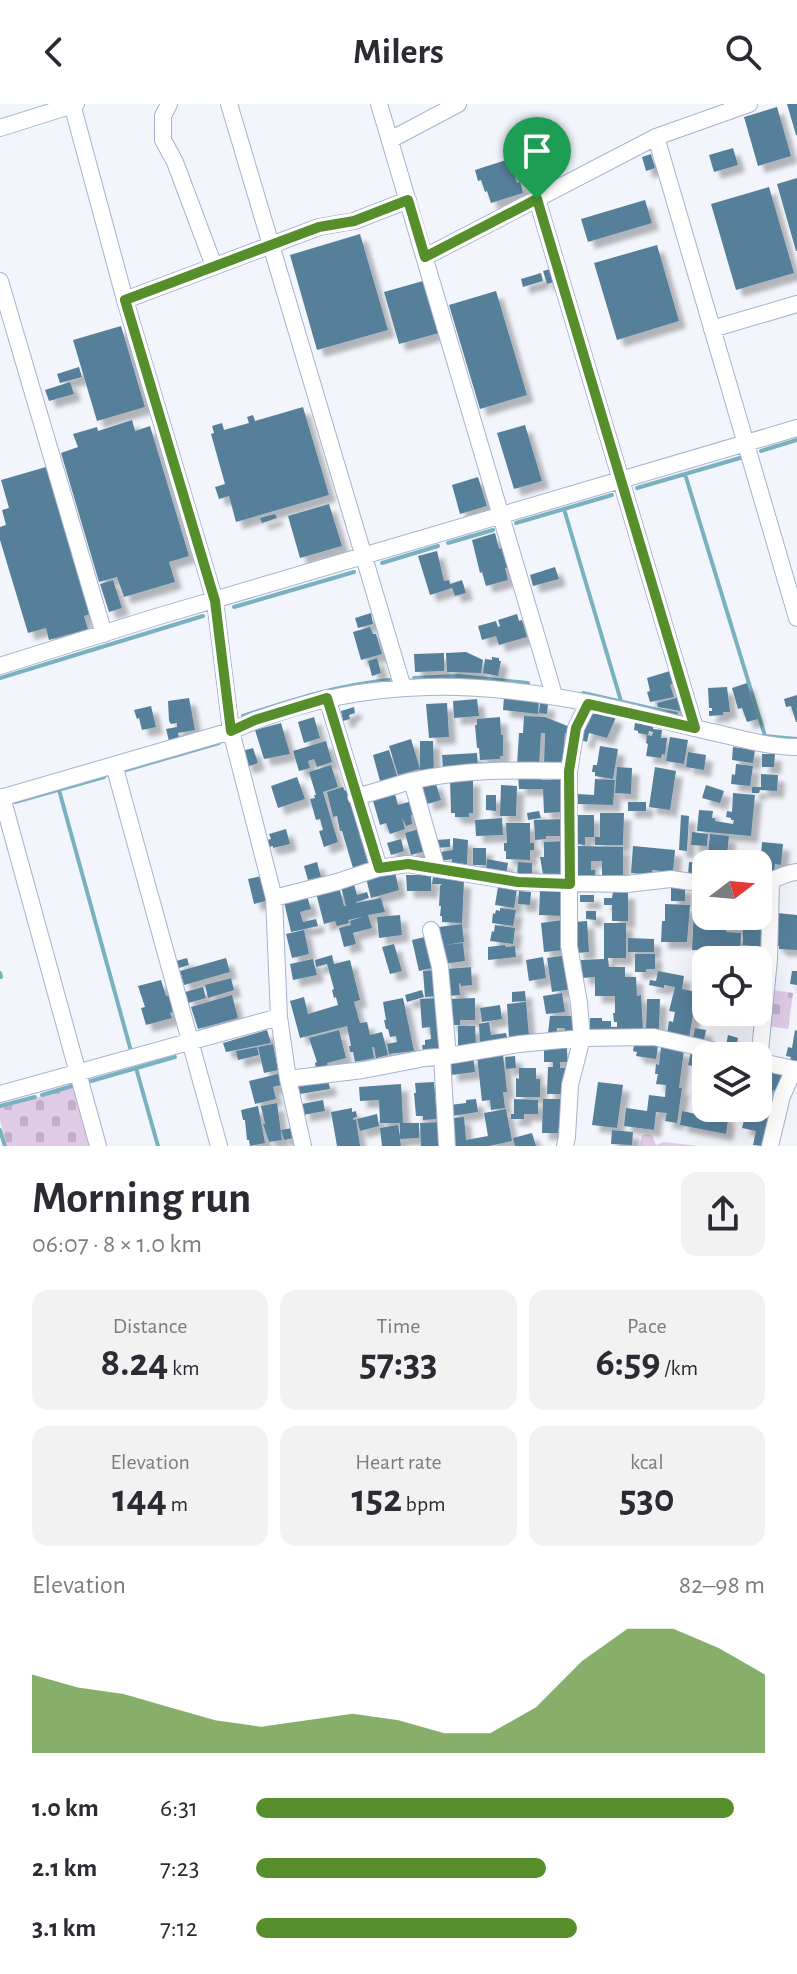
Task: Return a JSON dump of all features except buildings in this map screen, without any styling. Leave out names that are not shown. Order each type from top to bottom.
[{"type":"street","points":[[0,128],[73,104],[125,300],[215,601],[231,731],[274,898],[279,1017],[288,1079],[303,1146]]},
{"type":"street","points":[[169,104],[163,116],[163,140],[175,162],[214,266]]},
{"type":"street","points":[[229,104],[403,688]]},
{"type":"street","points":[[379,104],[554,695]]},
{"type":"street","points":[[390,140],[458,104]]},
{"type":"street","points":[[425,257],[656,137],[749,104]]},
{"type":"street","points":[[656,137],[797,618]]},
{"type":"street","points":[[537,199],[695,728]]},
{"type":"street","points":[[125,300],[319,227],[354,221],[408,200]]},
{"type":"street","points":[[0,281],[104,634]]},
{"type":"street","points":[[712,329],[797,304]]},
{"type":"street","points":[[0,666],[797,428]]},
{"type":"street","points":[[98,1146],[1,797],[231,731],[255,720],[327,698],[403,688],[471,686],[554,695],[758,743],[797,747]]},
{"type":"street","points":[[327,698],[379,868]]},
{"type":"street","points":[[565,1146],[570,1085],[582,1038],[569,946],[569,771],[576,728],[588,704]]},
{"type":"street","points":[[114,765],[219,1146]]},
{"type":"street","points":[[356,797],[412,781],[459,774],[507,770],[569,771]]},
{"type":"street","points":[[412,781],[437,869]]},
{"type":"street","points":[[274,898],[379,868],[408,864],[518,882],[627,884],[671,879],[692,882]]},
{"type":"street","points":[[772,880],[797,872]]},
{"type":"street","points":[[431,930],[440,967],[447,1146]]},
{"type":"street","points":[[760,1042],[769,959],[767,930]]},
{"type":"street","points":[[0,1094],[279,1017]]},
{"type":"street","points":[[288,1079],[519,1044],[582,1038],[654,1037],[692,1046]]},
{"type":"street","points":[[770,1146],[782,1096],[795,1069],[772,1064]]},
{"type":"green space","points":[[773,990],[793,993],[788,1029],[768,1026],[772,1026]]},
{"type":"green space","points":[[75,1087],[92,1146],[7,1146],[0,1108]]},
{"type":"green space","points":[[642,1135],[652,1135],[656,1145],[663,1142],[700,1146],[640,1146]]},
{"type":"waterway","points":[[761,451],[797,440]]},
{"type":"waterway","points":[[637,488],[740,458]]},
{"type":"waterway","points":[[685,474],[765,736]]},
{"type":"waterway","points":[[516,523],[612,495]]},
{"type":"waterway","points":[[564,509],[621,701]]},
{"type":"waterway","points":[[448,543],[493,530]]},
{"type":"waterway","points":[[382,563],[438,546]]},
{"type":"waterway","points":[[234,607],[354,572]]},
{"type":"waterway","points":[[0,678],[203,616]]},
{"type":"waterway","points":[[414,678],[459,676],[528,683]]},
{"type":"waterway","points":[[243,716],[333,689],[389,680]]},
{"type":"waterway","points":[[583,693],[676,714]]},
{"type":"waterway","points":[[764,736],[797,739]]},
{"type":"waterway","points":[[126,770],[219,743]]},
{"type":"waterway","points":[[15,802],[104,777]]},
{"type":"waterway","points":[[59,790],[131,1051]]},
{"type":"waterway","points":[[0,973],[1,977]]},
{"type":"waterway","points":[[91,1081],[175,1057]]},
{"type":"waterway","points":[[136,1068],[158,1146]]},
{"type":"waterway","points":[[42,1095],[72,1086]]},
{"type":"waterway","points":[[0,1106],[35,1097]]},
{"type":"waterway","points":[[0,1130],[5,1146]]},
{"type":"route","points":[[537,199],[695,728],[588,704],[576,728],[569,771],[570,884],[518,882],[408,864],[379,868],[327,698],[255,720],[231,731],[215,601],[125,300],[319,227],[354,221],[408,200],[425,257],[537,199]]}]
